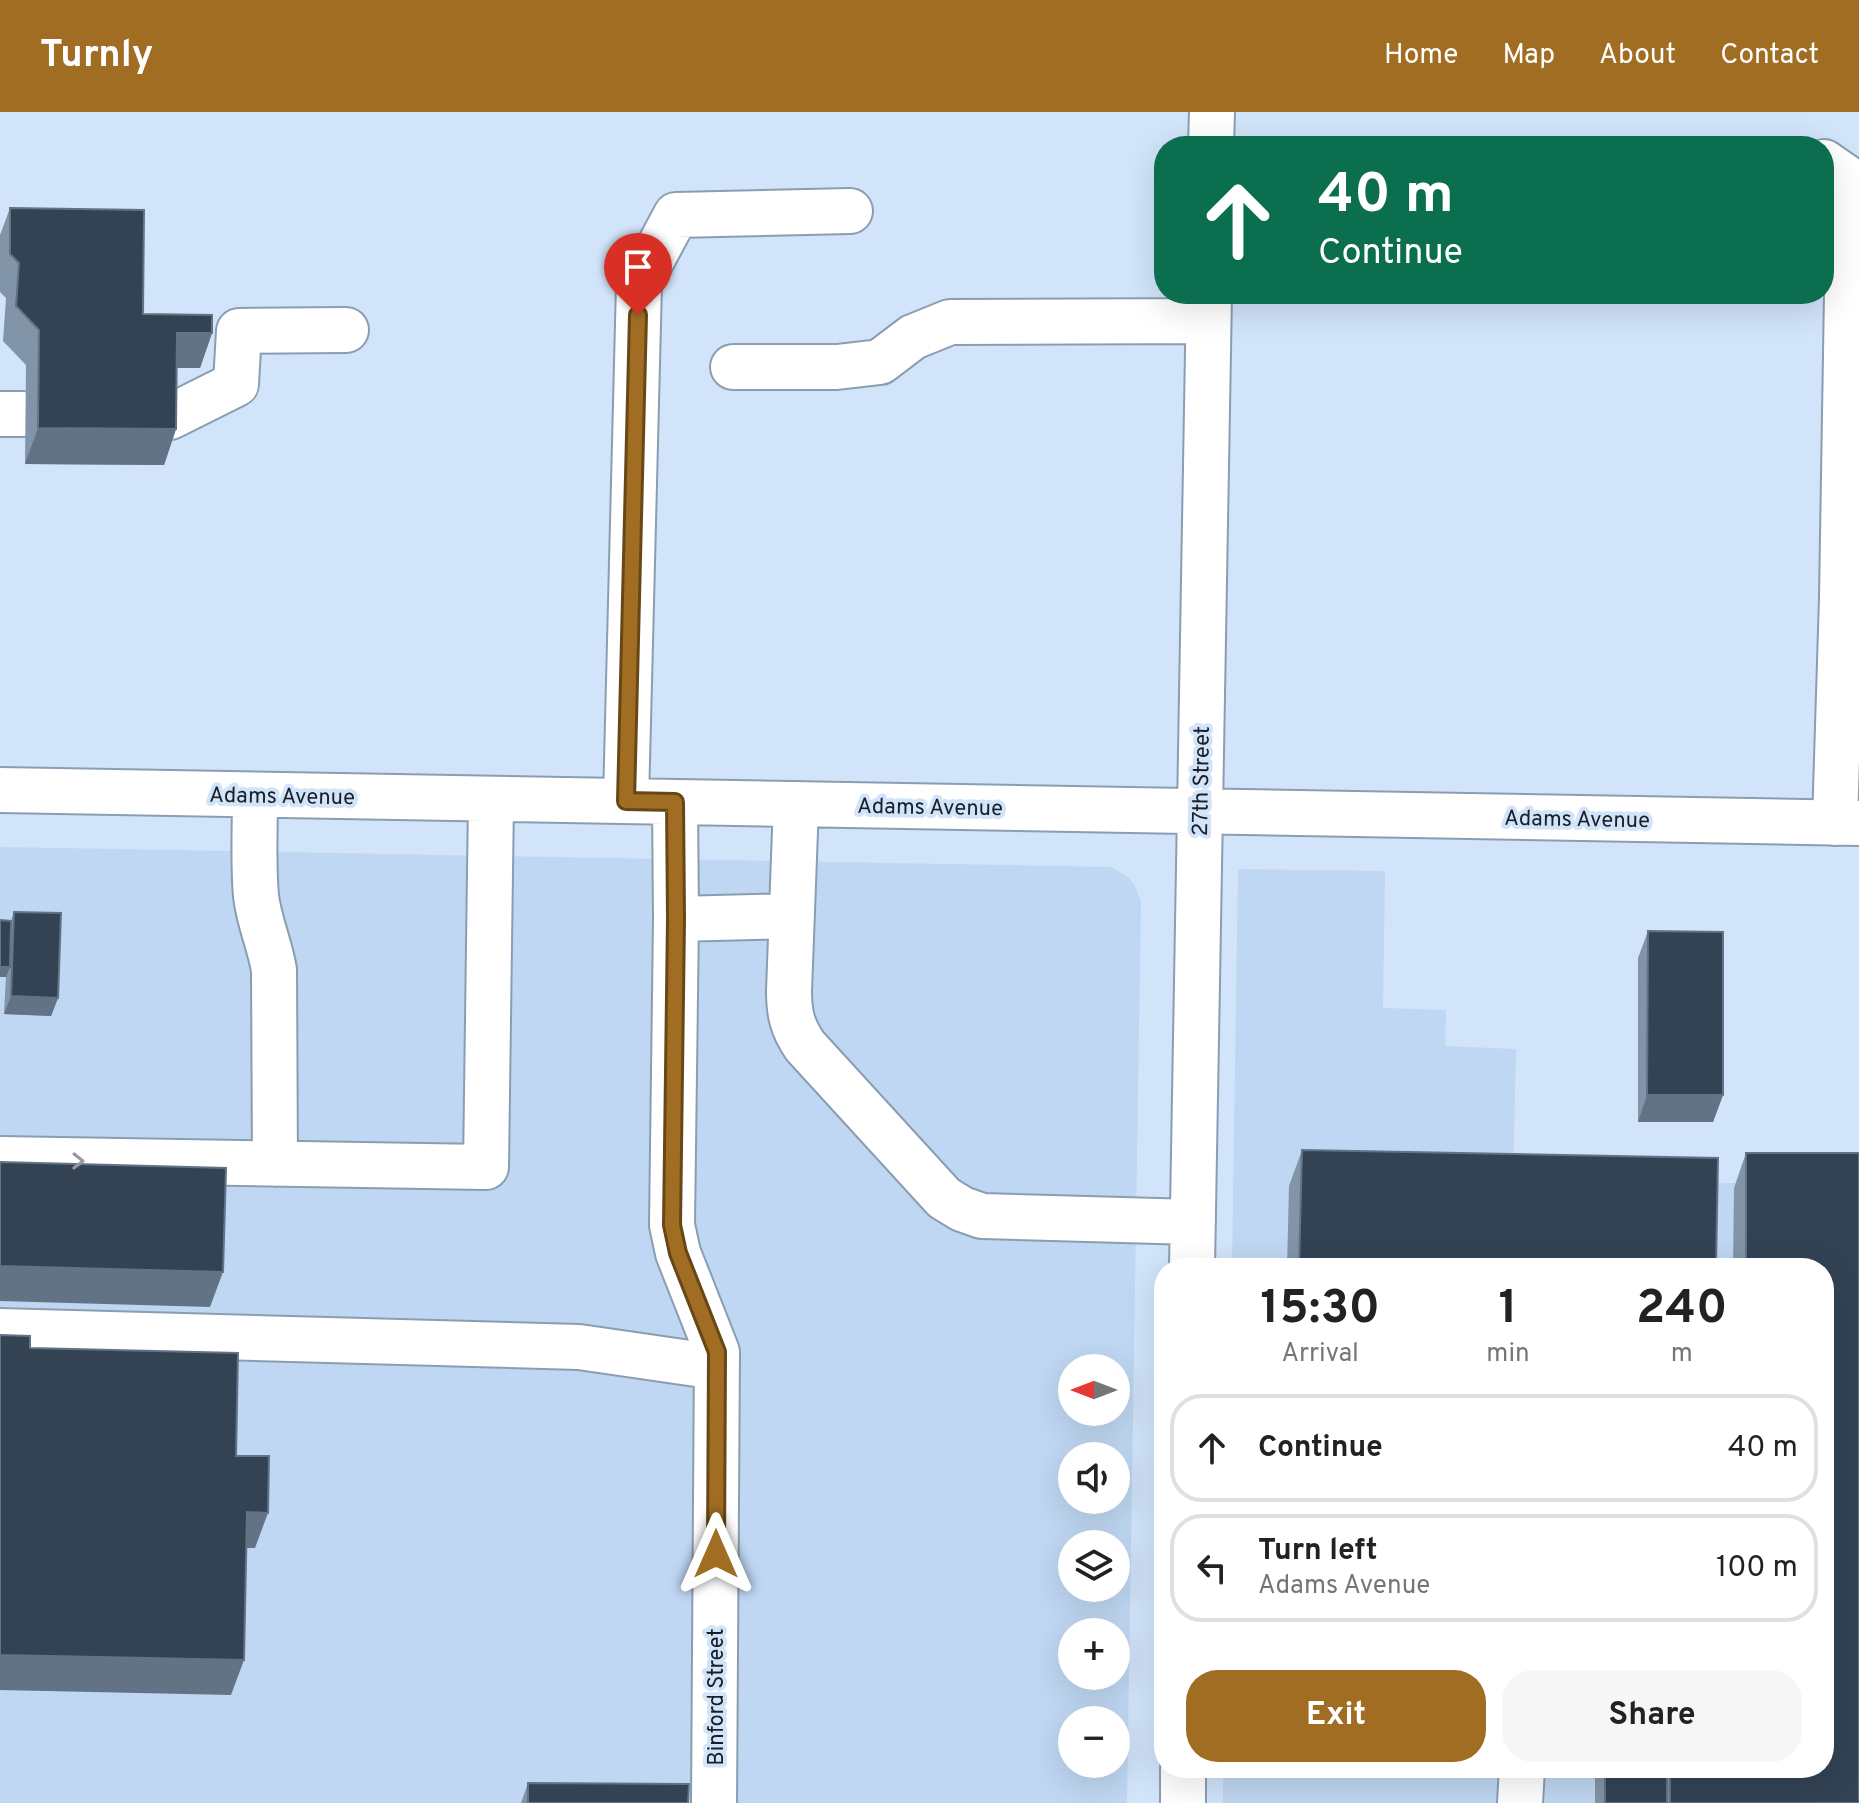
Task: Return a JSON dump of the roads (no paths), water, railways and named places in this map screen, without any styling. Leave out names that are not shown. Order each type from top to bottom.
[{"type":"street","points":[[1211,136],[1212,112]]},
{"type":"street","points":[[1834,169],[1847,178],[1842,598],[1847,823]]},
{"type":"street","points":[[626,801],[639,284],[676,215],[850,211]]},
{"type":"street","points":[[733,367],[837,367],[880,362],[913,337],[950,322],[1208,308]]},
{"type":"street","name":"27th Street","points":[[1192,1258],[1208,308]]},
{"type":"street","points":[[170,417],[236,384],[239,331],[346,330]]},
{"type":"street","name":"Adams Avenue","points":[[0,790],[1847,823]]},
{"type":"street","points":[[255,795],[256,897],[274,970],[275,1164]]},
{"type":"street","points":[[0,1159],[486,1167],[491,799]]},
{"type":"street","points":[[0,1331],[579,1347],[717,1359],[678,1253],[672,1225],[675,802]]},
{"type":"street","points":[[796,804],[789,1012],[793,1028],[805,1046],[944,1198],[982,1216],[1193,1222]]},
{"type":"street","points":[[676,919],[792,916]]},
{"type":"street","name":"Binford Street","points":[[714,1803],[717,1359]]},
{"type":"street","points":[[1183,1778],[1183,1803]]},
{"type":"street","points":[[1520,1803],[1521,1778]]}]
